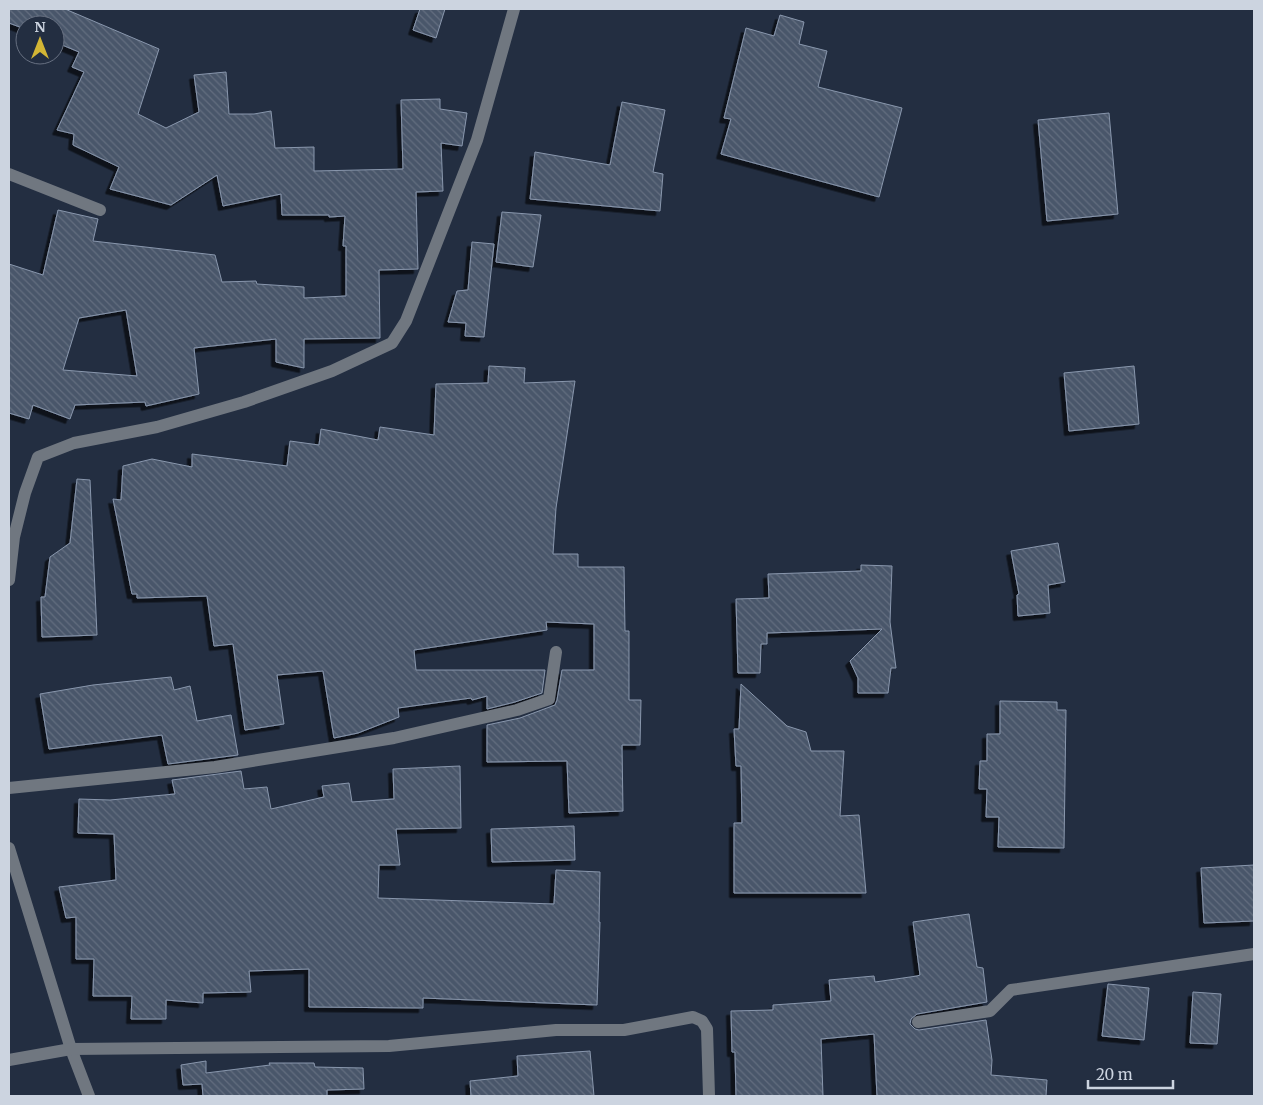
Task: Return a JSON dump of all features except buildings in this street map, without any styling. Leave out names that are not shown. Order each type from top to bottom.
[{"type":"street","points":[[9,580],[14,537],[25,493],[38,458],[74,444],[157,427],[244,402],[332,371],[392,343],[406,321],[477,140],[514,9]]},
{"type":"street","points":[[9,174],[100,210]]},
{"type":"street","points":[[9,788],[215,767],[394,738],[517,710],[550,699],[556,652]]},
{"type":"street","points":[[9,848],[71,1049],[89,1096]]},
{"type":"street","points":[[918,1022],[990,1011],[1010,990],[1254,954]]},
{"type":"street","points":[[9,1060],[71,1049],[389,1046],[556,1030],[624,1030],[693,1017],[702,1021],[707,1029],[709,1096]]}]
